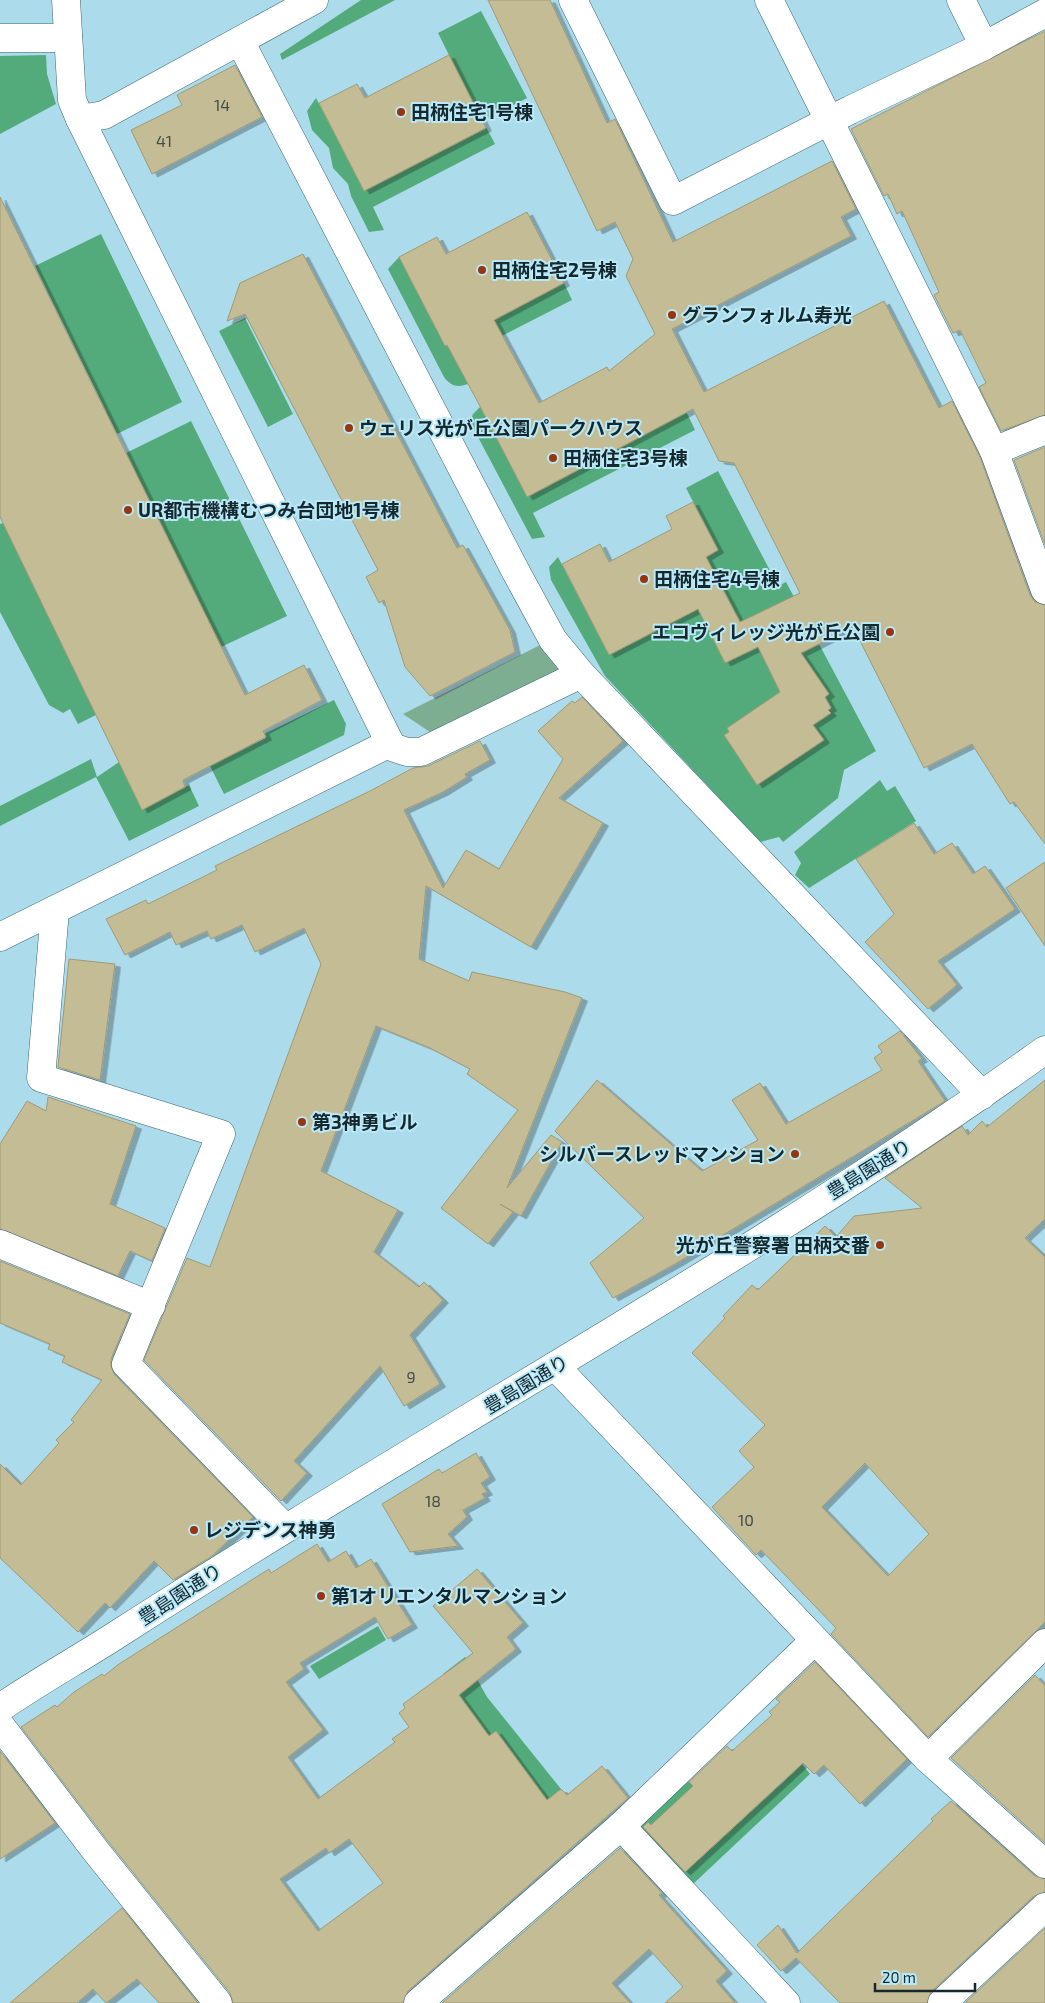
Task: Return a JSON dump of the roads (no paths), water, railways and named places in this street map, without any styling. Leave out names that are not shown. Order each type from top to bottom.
[{"type":"street","points":[[66,0],[72,100],[80,119],[392,748],[407,752],[421,752],[582,674]]},
{"type":"street","points":[[80,119],[104,115],[314,0]]},
{"type":"street","points":[[573,0],[673,201],[830,121],[984,46],[1045,13]]},
{"type":"street","points":[[769,0],[994,451],[1045,590]]},
{"type":"street","points":[[961,0],[984,46]]},
{"type":"street","points":[[0,38],[68,38]]},
{"type":"street","points":[[240,41],[553,640],[582,674],[982,1095]]},
{"type":"street","points":[[994,451],[1045,430]]},
{"type":"street","points":[[0,937],[390,743]]},
{"type":"street","points":[[55,910],[41,1078],[221,1134],[126,1364],[285,1528]]},
{"type":"street","name":"豊島園通り","points":[[0,1708],[285,1528],[555,1366],[841,1187],[982,1095],[1045,1050]]},
{"type":"street","points":[[0,1244],[151,1306]]},
{"type":"street","points":[[555,1366],[928,1759],[1045,1864]]},
{"type":"street","points":[[418,2003],[621,1826],[814,1641]]},
{"type":"street","points":[[928,1759],[1045,1643]]},
{"type":"street","points":[[0,1725],[95,1850],[218,2003]]},
{"type":"street","points":[[621,1826],[786,2003]]},
{"type":"street","points":[[942,2003],[1045,1907]]},
{"type":"place","name":"田柄住宅1号棟","points":[[401,112]]},
{"type":"place","name":"田柄住宅2号棟","points":[[482,270]]},
{"type":"place","name":"グランフォルム寿光","points":[[672,315]]},
{"type":"place","name":"ウェリス光が丘公園パークハウス","points":[[349,428]]},
{"type":"place","name":"田柄住宅3号棟","points":[[553,458]]},
{"type":"place","name":"UR都市機構むつみ台団地1号棟","points":[[128,510]]},
{"type":"place","name":"田柄住宅4号棟","points":[[644,579]]},
{"type":"place","name":"エコヴィレッジ光が丘公園","points":[[890,632]]},
{"type":"place","name":"第3神勇ビル","points":[[302,1122]]},
{"type":"place","name":"シルバースレッドマンション","points":[[795,1154]]},
{"type":"place","name":"光が丘警察署 田柄交番","points":[[880,1245]]},
{"type":"place","name":"レジデンス神勇","points":[[194,1530]]},
{"type":"place","name":"第1オリエンタルマンション","points":[[321,1596]]}]
